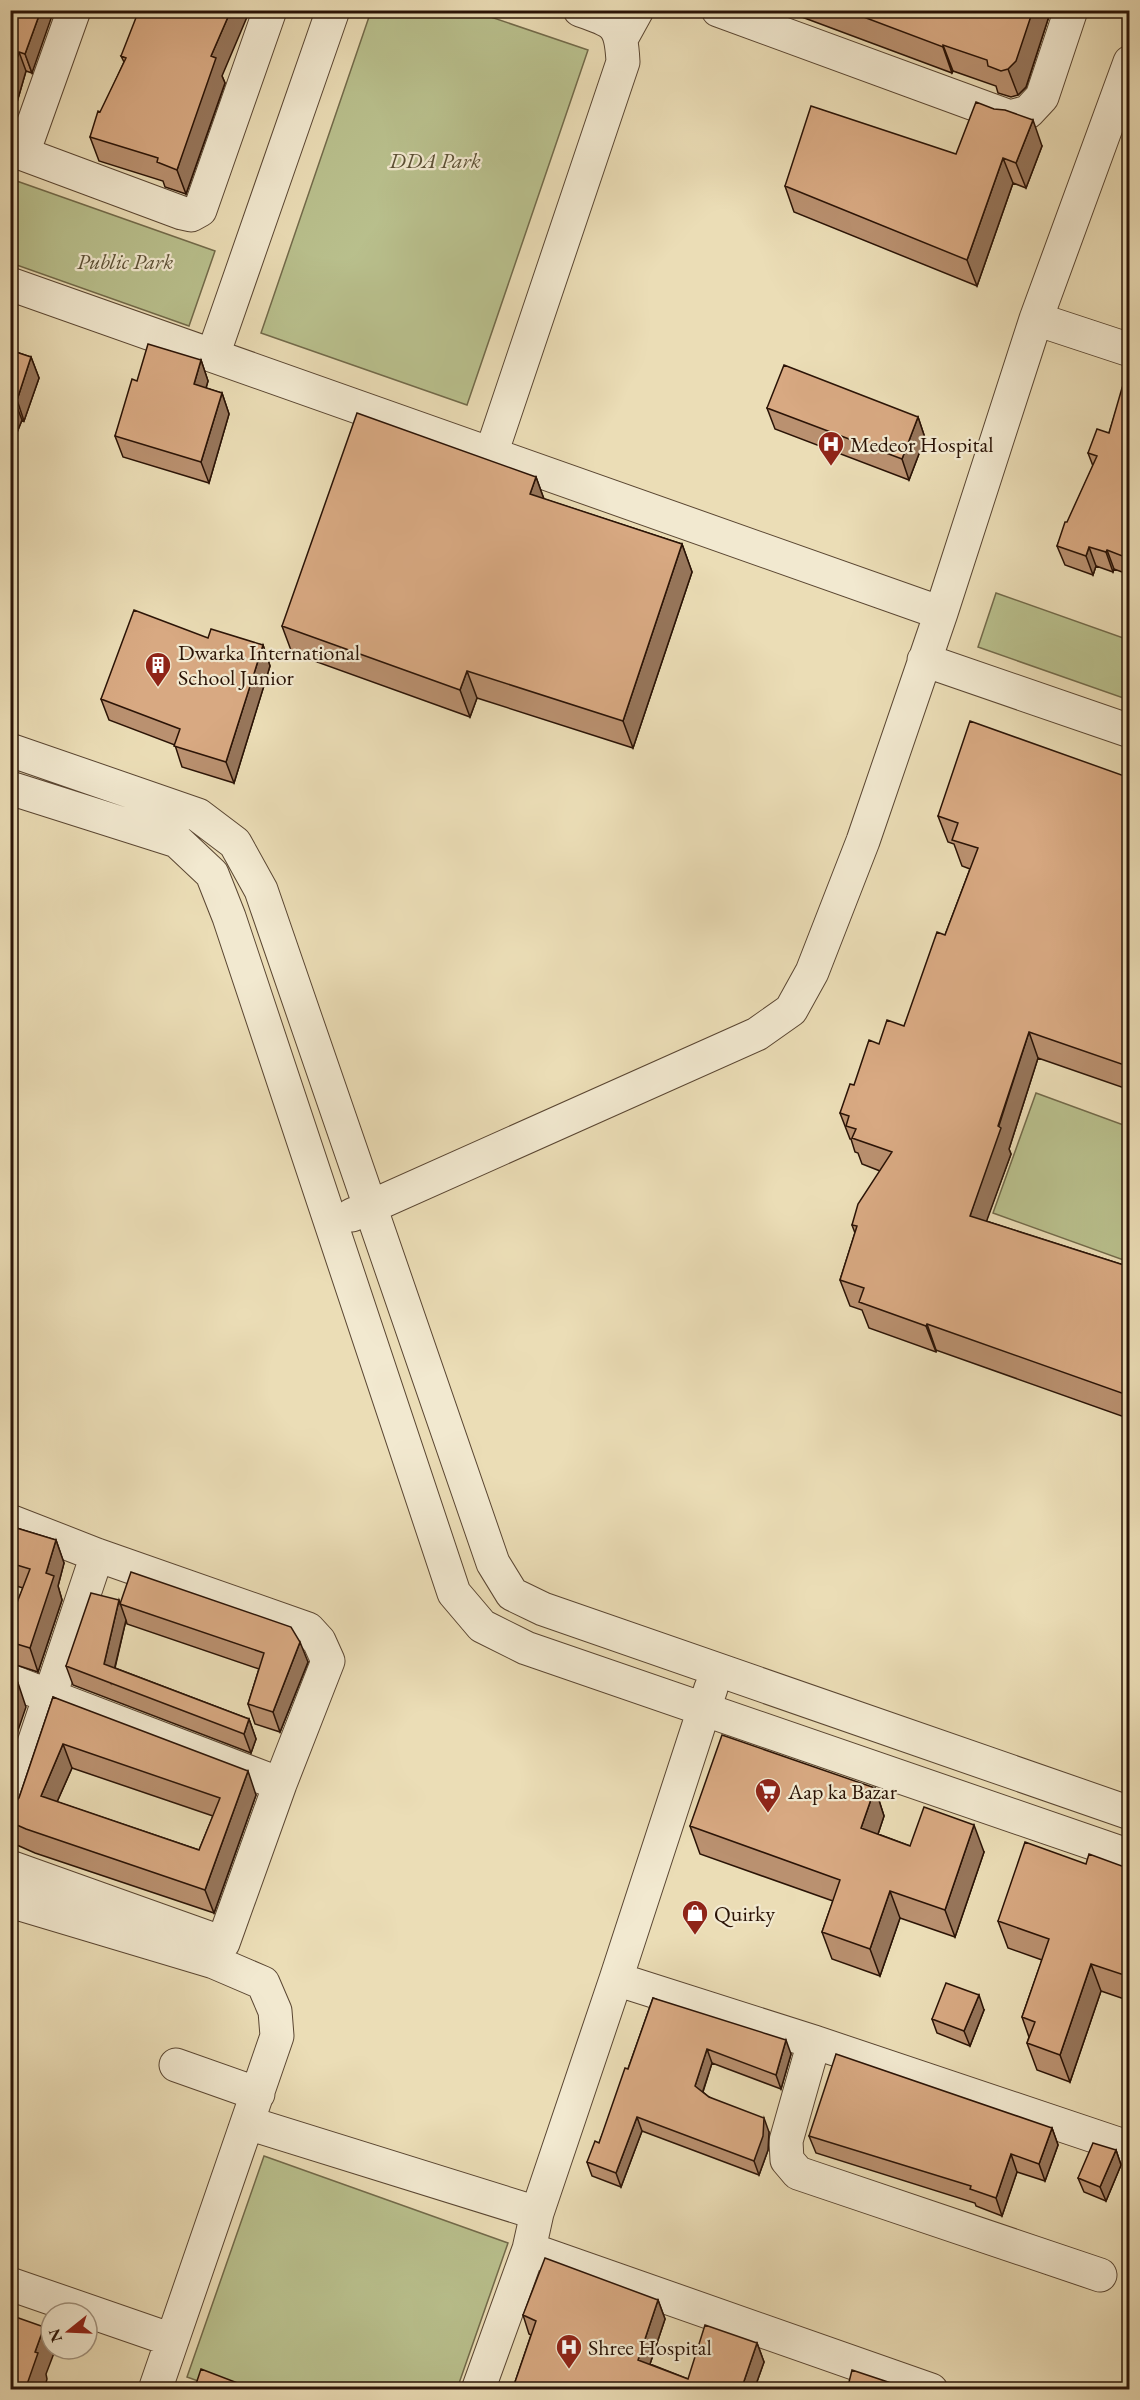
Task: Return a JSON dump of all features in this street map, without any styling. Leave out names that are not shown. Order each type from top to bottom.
[{"type":"street","points":[[74,10],[17,151],[192,215],[200,210],[270,10]]},
{"type":"street","points":[[491,454],[623,62],[621,39],[610,21],[580,10]]},
{"type":"street","points":[[621,39],[637,10]]},
{"type":"street","points":[[718,10],[1010,117],[1028,112],[1042,98],[1071,10]]},
{"type":"street","points":[[213,356],[323,13]]},
{"type":"street","points":[[332,1224],[757,1034],[791,1010],[812,972],[863,841],[941,613],[1036,319],[1130,62]]},
{"type":"street","points":[[10,284],[941,613]]},
{"type":"street","points":[[1036,319],[1130,350]]},
{"type":"street","points":[[924,660],[1130,731]]},
{"type":"street","points":[[10,750],[198,815],[235,843],[261,890],[493,1563],[512,1594],[543,1609],[1130,1813]]},
{"type":"street","points":[[10,788],[177,841],[212,874],[229,916],[454,1593],[482,1626],[526,1648],[1130,1856]]},
{"type":"street","points":[[10,1521],[97,1555],[308,1629],[319,1641],[328,1661],[218,1952]]},
{"type":"street","points":[[10,1815],[97,1555]]},
{"type":"street","points":[[478,2390],[528,2249],[537,2214],[717,1669]]},
{"type":"street","points":[[10,1681],[280,1784]]},
{"type":"street","points":[[10,1868],[218,1952],[263,1983],[275,2011],[277,2036],[155,2390]]},
{"type":"street","points":[[10,1901],[218,1952]]},
{"type":"street","points":[[616,1979],[814,2042],[1130,2148]]},
{"type":"street","points":[[814,2042],[786,2141],[787,2160],[798,2173],[1100,2275]]},
{"type":"street","points":[[176,2065],[253,2109],[537,2214]]},
{"type":"street","points":[[528,2249],[931,2390]]},
{"type":"street","points":[[10,2284],[172,2340]]},
{"type":"green space","name":"DDA Park","points":[[371,11],[473,11],[588,50],[467,405],[261,333]]},
{"type":"green space","name":"Public Park","points":[[11,179],[215,251],[189,326],[11,263]]},
{"type":"green space","points":[[996,593],[1129,640],[1129,700],[978,647]]},
{"type":"green space","points":[[1036,1093],[1129,1127],[1129,1262],[993,1213]]},
{"type":"green space","points":[[264,2156],[508,2243],[457,2389],[223,2390],[187,2377]]},
{"type":"building","points":[[10,10],[41,10],[25,54],[19,52],[10,81]]},
{"type":"building","points":[[139,10],[231,10],[211,56],[216,58],[177,170],[157,162],[158,158],[90,137],[98,111],[100,112],[126,58],[121,56]]},
{"type":"building","points":[[845,10],[1033,10],[1016,61],[1008,69],[1001,71],[988,66],[987,60],[943,45],[943,47]]},
{"type":"building","points":[[976,102],[1033,120],[1016,163],[1003,158],[967,260],[785,186],[811,106],[956,154]]},
{"type":"building","points":[[148,344],[201,360],[194,384],[222,393],[201,462],[115,436],[132,379],[137,381]]},
{"type":"building","points":[[10,350],[31,357],[17,400],[14,399],[10,409]]},
{"type":"building","points":[[784,365],[918,417],[902,459],[767,408]]},
{"type":"building","points":[[1130,367],[1130,559],[1107,550],[1106,552],[1089,547],[1086,556],[1057,546],[1065,522],[1097,456],[1088,453],[1097,429],[1109,433]]},
{"type":"building","points":[[357,413],[536,477],[530,494],[682,544],[623,721],[467,671],[460,690],[282,626]]},
{"type":"building","points":[[134,610],[208,638],[211,629],[263,645],[226,762],[174,746],[180,729],[101,699]]},
{"type":"building","points":[[970,721],[1130,778],[1130,1067],[1029,1032],[998,1126],[1001,1128],[970,1216],[1130,1267],[1130,1396],[859,1302],[864,1288],[840,1280],[857,1226],[852,1225],[858,1204],[892,1152],[852,1138],[856,1129],[846,1126],[849,1116],[840,1113],[850,1084],[854,1085],[869,1040],[879,1044],[887,1020],[904,1026],[937,932],[945,935],[978,848],[952,840],[958,823],[938,816]]},
{"type":"building","points":[[10,1526],[56,1540],[46,1573],[54,1576],[30,1648],[10,1642],[10,1612],[13,1613],[30,1569],[10,1563]]},
{"type":"building","points":[[131,1572],[291,1627],[300,1642],[273,1712],[248,1704],[264,1653],[120,1604]]},
{"type":"building","points":[[91,1593],[119,1600],[104,1664],[249,1719],[244,1734],[66,1666]]},
{"type":"building","points":[[10,1681],[18,1683],[10,1705]]},
{"type":"building","points":[[53,1697],[248,1771],[205,1890],[10,1822],[10,1807],[19,1798]],"holes":[[[63,1744],[220,1798],[199,1850],[41,1796]]]},
{"type":"building","points":[[722,1735],[875,1788],[861,1828],[910,1846],[924,1807],[974,1825],[945,1910],[890,1891],[870,1949],[822,1932],[840,1880],[690,1826]]},
{"type":"building","points":[[1025,1842],[1086,1864],[1089,1854],[1130,1869],[1130,1977],[1091,1964],[1060,2055],[1027,2043],[1035,2022],[1022,2017],[1049,1939],[998,1921]]},
{"type":"building","points":[[946,1983],[979,1995],[964,2031],[932,2019]]},
{"type":"building","points":[[653,1998],[786,2040],[776,2075],[707,2049],[695,2086],[709,2097],[764,2118],[763,2136],[754,2161],[637,2117],[616,2173],[587,2162],[595,2141],[599,2143],[625,2068],[628,2069]]},
{"type":"building","points":[[836,2054],[1052,2128],[1039,2164],[1011,2154],[996,2198],[970,2189],[971,2186],[809,2136]]},
{"type":"building","points":[[1093,2143],[1116,2150],[1100,2187],[1078,2178]]},
{"type":"building","points":[[545,2258],[658,2300],[638,2360],[688,2379],[705,2325],[757,2343],[741,2390],[535,2390],[515,2382],[536,2321],[523,2315]]},
{"type":"building","points":[[10,2315],[39,2325],[39,2341],[35,2352],[38,2353],[25,2390],[10,2390]]},
{"type":"building","points":[[1130,2352],[1130,2367],[1125,2366]]},
{"type":"building","points":[[201,2369],[256,2390],[194,2390]]},
{"type":"building","points":[[852,2370],[912,2390],[847,2390]]},
{"type":"place","name":"Medeor Hospital","points":[[831,467]]},
{"type":"place","name":"Dwarka International School Junior","points":[[158,688]]},
{"type":"place","name":"Aap ka Bazar","points":[[768,1814]]},
{"type":"place","name":"Quirky","points":[[695,1936]]},
{"type":"place","name":"Shree Hospital","points":[[569,2370]]}]
